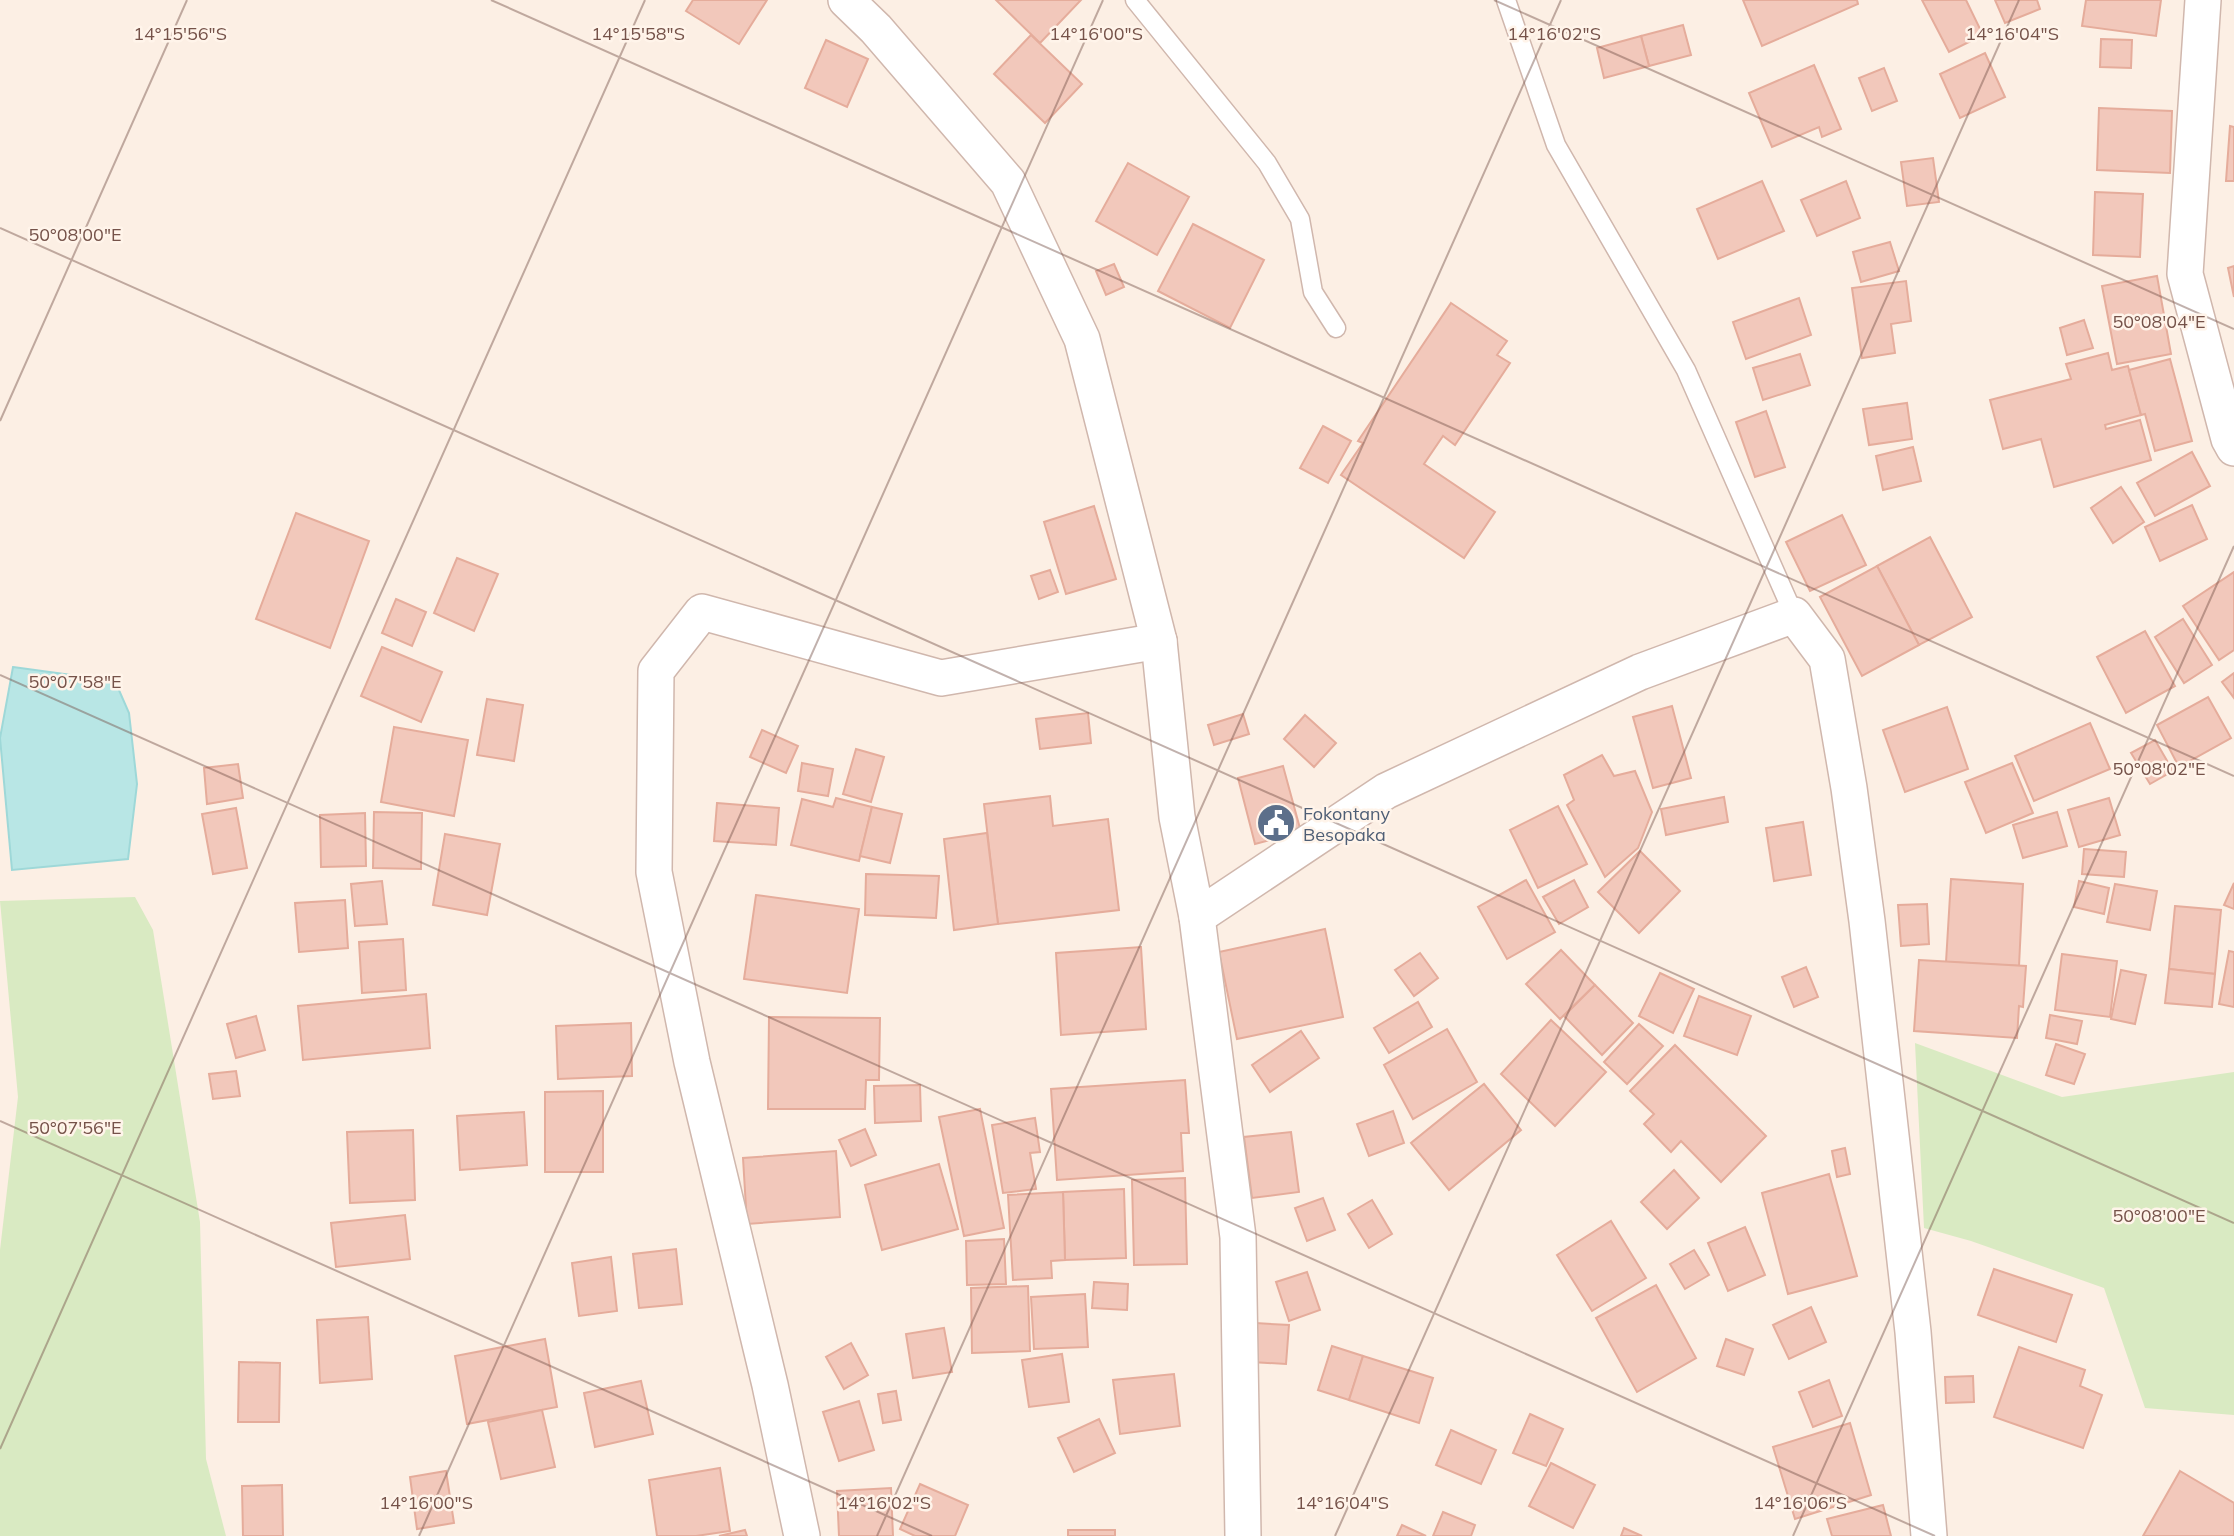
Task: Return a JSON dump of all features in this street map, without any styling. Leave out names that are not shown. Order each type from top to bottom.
[{"type":"street","points":[[846,0],[876,29],[1009,182],[1082,339],[1160,641],[1177,817],[1197,917],[1238,1237],[1243,1536]]},
{"type":"street","points":[[2203,0],[2185,274],[2229,439],[2234,448]]},
{"type":"street","points":[[802,1536],[692,1062],[654,872],[656,671],[702,612],[941,678],[1160,641]]},
{"type":"street","points":[[1197,917],[1386,791],[1640,671],[1794,615],[1827,659],[1849,788],[1867,920],[1912,1319],[1929,1536]]},
{"type":"lane","points":[[1135,0],[1268,163],[1300,219],[1313,292],[1336,328]]},
{"type":"lane","points":[[1506,0],[1556,145],[1686,370],[1794,615]]},
{"type":"green space","points":[[135,897],[153,930],[200,1222],[206,1459],[226,1536],[0,1536],[0,1250],[18,1097],[0,901]]},
{"type":"green space","points":[[1915,1043],[2062,1097],[2234,1072],[2234,1415],[2145,1408],[2104,1288],[1971,1241],[1924,1228]]},
{"type":"water","points":[[13,667],[115,681],[129,713],[137,784],[128,859],[12,870],[0,738]]},
{"type":"building","points":[[693,0],[767,0],[739,44],[686,11]]},
{"type":"building","points":[[996,0],[1081,0],[1040,43]]},
{"type":"building","points":[[1743,0],[1857,0],[1858,4],[1762,46]]},
{"type":"building","points":[[1922,0],[1966,0],[1983,35],[1949,52]]},
{"type":"building","points":[[1995,0],[2037,0],[2040,9],[2005,23]]},
{"type":"building","points":[[2086,0],[2161,0],[2156,36],[2082,26]]},
{"type":"building","points":[[1683,25],[1691,55],[1649,66],[1641,36]]},
{"type":"building","points":[[1031,35],[1082,84],[1045,123],[994,74]]},
{"type":"building","points":[[1641,36],[1649,66],[1604,78],[1597,48]]},
{"type":"building","points":[[2101,39],[2132,40],[2131,68],[2100,67]]},
{"type":"building","points":[[826,40],[868,59],[847,107],[805,88]]},
{"type":"building","points":[[1985,53],[2005,97],[1960,118],[1940,74]]},
{"type":"building","points":[[1814,65],[1841,129],[1822,137],[1819,127],[1772,147],[1749,93]]},
{"type":"building","points":[[1884,68],[1897,101],[1872,111],[1859,78]]},
{"type":"building","points":[[2099,108],[2172,111],[2170,173],[2097,170]]},
{"type":"building","points":[[2230,126],[2234,127],[2234,181],[2226,181]]},
{"type":"building","points":[[1933,158],[1939,202],[1907,206],[1901,162]]},
{"type":"building","points":[[1128,163],[1189,197],[1157,255],[1096,221]]},
{"type":"building","points":[[1762,181],[1784,231],[1718,259],[1697,209]]},
{"type":"building","points":[[1846,181],[1860,218],[1817,236],[1801,200]]},
{"type":"building","points":[[2095,192],[2143,194],[2140,257],[2093,255]]},
{"type":"building","points":[[1193,224],[1264,260],[1230,328],[1158,291]]},
{"type":"building","points":[[1890,242],[1899,271],[1861,282],[1853,252]]},
{"type":"building","points":[[1114,264],[1124,287],[1106,295],[1096,271]]},
{"type":"building","points":[[2234,266],[2234,297],[2228,268]]},
{"type":"building","points":[[2157,276],[2171,354],[2117,364],[2102,286]]},
{"type":"building","points":[[1906,281],[1911,321],[1891,324],[1895,353],[1862,358],[1852,288]]},
{"type":"building","points":[[1799,298],[1811,335],[1746,359],[1733,322]]},
{"type":"building","points":[[1451,303],[1507,341],[1497,355],[1510,363],[1455,445],[1443,436],[1424,464],[1495,512],[1464,558],[1341,475],[1363,443],[1358,441]]},
{"type":"building","points":[[2084,320],[2093,348],[2067,355],[2060,328]]},
{"type":"building","points":[[2108,353],[2112,370],[2128,366],[2141,415],[2105,425],[2106,429],[2140,420],[2151,460],[2054,487],[2041,439],[2003,449],[1990,400],[2071,379],[2066,364]]},
{"type":"building","points":[[1800,354],[1810,385],[1763,400],[1753,368]]},
{"type":"building","points":[[2170,359],[2192,441],[2155,451],[2145,414],[2141,415],[2129,370]]},
{"type":"building","points":[[1907,403],[1912,439],[1869,445],[1863,409]]},
{"type":"building","points":[[1766,411],[1785,467],[1755,477],[1736,422]]},
{"type":"building","points":[[1323,426],[1351,441],[1328,483],[1300,468]]},
{"type":"building","points":[[1913,447],[1921,481],[1883,490],[1876,456]]},
{"type":"building","points":[[2192,452],[2210,486],[2155,516],[2137,483]]},
{"type":"building","points":[[2121,487],[2144,522],[2113,543],[2091,508]]},
{"type":"building","points":[[2192,505],[2207,539],[2160,561],[2145,527]]},
{"type":"building","points":[[1094,506],[1116,579],[1066,594],[1044,522]]},
{"type":"building","points":[[296,513],[369,541],[330,648],[256,619]]},
{"type":"building","points":[[1842,515],[1866,565],[1810,591],[1786,542]]},
{"type":"building","points":[[1930,537],[1972,617],[1919,645],[1877,566]]},
{"type":"building","points":[[457,558],[498,574],[474,631],[434,613]]},
{"type":"building","points":[[1877,566],[1919,645],[1862,676],[1820,597]]},
{"type":"building","points":[[1050,570],[1058,592],[1039,599],[1031,576]]},
{"type":"building","points":[[2234,572],[2234,650],[2219,660],[2183,606]]},
{"type":"building","points":[[396,599],[426,612],[412,646],[382,633]]},
{"type":"building","points":[[2183,619],[2212,665],[2184,683],[2155,637]]},
{"type":"building","points":[[2145,631],[2175,686],[2126,713],[2097,657]]},
{"type":"building","points":[[382,647],[442,672],[421,722],[361,696]]},
{"type":"building","points":[[2234,673],[2234,698],[2222,682]]},
{"type":"building","points":[[2208,697],[2231,738],[2179,767],[2157,725]]},
{"type":"building","points":[[487,699],[523,705],[514,761],[477,755]]},
{"type":"building","points":[[1672,706],[1691,778],[1653,788],[1633,717]]},
{"type":"building","points":[[1947,707],[1968,769],[1905,792],[1883,730]]},
{"type":"building","points":[[1088,713],[1091,743],[1040,749],[1036,719]]},
{"type":"building","points":[[1243,714],[1249,734],[1214,745],[1208,725]]},
{"type":"building","points":[[1305,715],[1336,743],[1314,767],[1284,739]]},
{"type":"building","points":[[2090,723],[2110,769],[2034,801],[2015,756]]},
{"type":"building","points":[[394,727],[468,740],[454,816],[381,802]]},
{"type":"building","points":[[762,730],[798,746],[786,773],[750,757]]},
{"type":"building","points":[[2155,740],[2173,771],[2150,784],[2131,753]]},
{"type":"building","points":[[856,749],[884,757],[871,802],[843,794]]},
{"type":"building","points":[[1602,755],[1614,776],[1635,771],[1652,812],[1638,848],[1605,877],[1567,805],[1574,800],[1564,775]]},
{"type":"building","points":[[802,763],[833,769],[828,796],[798,791]]},
{"type":"building","points":[[2012,763],[2033,813],[1986,833],[1965,782]]},
{"type":"building","points":[[238,764],[243,798],[207,804],[204,768]]},
{"type":"building","points":[[1283,766],[1301,832],[1255,844],[1238,778]]},
{"type":"building","points":[[1050,796],[1053,826],[1108,819],[1119,910],[998,924],[984,804]]},
{"type":"building","points":[[1724,797],[1728,822],[1666,835],[1661,809]]},
{"type":"building","points":[[836,798],[872,807],[859,861],[791,845],[802,799],[833,807]]},
{"type":"building","points":[[2109,798],[2120,835],[2079,847],[2068,810]]},
{"type":"building","points":[[717,803],[779,808],[776,845],[714,841]]},
{"type":"building","points":[[1558,806],[1587,864],[1538,888],[1510,830]]},
{"type":"building","points":[[872,807],[902,814],[890,863],[860,856]]},
{"type":"building","points":[[236,808],[247,868],[213,874],[202,814]]},
{"type":"building","points":[[374,812],[422,813],[421,869],[373,868]]},
{"type":"building","points":[[2057,812],[2067,846],[2023,858],[2013,825]]},
{"type":"building","points":[[365,813],[366,866],[321,867],[320,815]]},
{"type":"building","points":[[1803,822],[1811,875],[1774,881],[1766,828]]},
{"type":"building","points":[[987,833],[998,924],[954,930],[944,839]]},
{"type":"building","points":[[445,834],[500,844],[487,915],[433,905]]},
{"type":"building","points":[[2084,849],[2126,852],[2124,877],[2082,874]]},
{"type":"building","points":[[1640,851],[1680,891],[1639,933],[1598,892]]},
{"type":"building","points":[[866,874],[939,876],[936,918],[865,915]]},
{"type":"building","points":[[1951,879],[2023,884],[2019,966],[1946,962]]},
{"type":"building","points":[[1526,880],[1555,932],[1507,959],[1478,907]]},
{"type":"building","points":[[1574,880],[1588,907],[1559,924],[1543,897]]},
{"type":"building","points":[[382,881],[387,924],[355,926],[351,884]]},
{"type":"building","points":[[2079,881],[2109,888],[2104,914],[2074,907]]},
{"type":"building","points":[[2234,883],[2234,909],[2224,905]]},
{"type":"building","points":[[2115,884],[2157,891],[2150,930],[2107,922]]},
{"type":"building","points":[[756,895],[859,909],[847,993],[744,979]]},
{"type":"building","points":[[345,900],[348,948],[299,952],[295,903]]},
{"type":"building","points":[[1927,904],[1929,944],[1901,946],[1898,905]]},
{"type":"building","points":[[2175,906],[2221,910],[2215,974],[2169,969]]},
{"type":"building","points":[[1325,929],[1343,1017],[1237,1039],[1219,952]]},
{"type":"building","points":[[403,939],[406,990],[362,993],[359,942]]},
{"type":"building","points":[[1141,947],[1146,1029],[1061,1035],[1056,953]]},
{"type":"building","points":[[1561,950],[1595,985],[1560,1019],[1526,984]]},
{"type":"building","points":[[2229,951],[2234,952],[2234,1007],[2219,1004]]},
{"type":"building","points":[[1420,953],[1438,978],[1414,996],[1395,970]]},
{"type":"building","points":[[2062,954],[2117,961],[2110,1017],[2055,1010]]},
{"type":"building","points":[[1919,960],[2026,966],[2023,1007],[2019,1006],[2017,1038],[1914,1031]]},
{"type":"building","points":[[1806,967],[1818,997],[1794,1007],[1782,977]]},
{"type":"building","points":[[2169,969],[2215,974],[2212,1007],[2165,1003]]},
{"type":"building","points":[[2121,970],[2146,975],[2135,1024],[2111,1019]]},
{"type":"building","points":[[1660,973],[1694,989],[1673,1033],[1639,1016]]},
{"type":"building","points":[[1595,985],[1633,1023],[1602,1055],[1564,1016]]},
{"type":"building","points":[[426,994],[430,1048],[303,1060],[298,1006]]},
{"type":"building","points":[[1699,996],[1751,1016],[1737,1055],[1684,1036]]},
{"type":"building","points":[[1418,1002],[1432,1027],[1389,1053],[1374,1028]]},
{"type":"building","points":[[2050,1015],[2082,1021],[2077,1044],[2046,1038]]},
{"type":"building","points":[[256,1016],[265,1050],[236,1058],[227,1024]]},
{"type":"building","points":[[769,1017],[880,1018],[879,1080],[866,1080],[865,1109],[768,1109]]},
{"type":"building","points":[[1551,1020],[1606,1072],[1555,1126],[1501,1074]]},
{"type":"building","points":[[631,1023],[632,1076],[558,1079],[556,1026]]},
{"type":"building","points":[[1639,1024],[1663,1046],[1627,1084],[1604,1062]]},
{"type":"building","points":[[1447,1029],[1477,1082],[1413,1119],[1384,1065]]},
{"type":"building","points":[[1301,1031],[1319,1058],[1270,1092],[1252,1065]]},
{"type":"building","points":[[2056,1044],[2085,1054],[2074,1084],[2046,1075]]},
{"type":"building","points":[[1675,1045],[1766,1136],[1721,1182],[1681,1141],[1671,1152],[1644,1124],[1654,1114],[1630,1091]]},
{"type":"building","points":[[236,1071],[240,1096],[213,1099],[209,1074]]},
{"type":"building","points":[[1185,1080],[1189,1133],[1181,1133],[1183,1171],[1057,1180],[1051,1089]]},
{"type":"building","points":[[1484,1084],[1521,1130],[1449,1190],[1411,1143]]},
{"type":"building","points":[[920,1085],[921,1121],[875,1123],[874,1086]]},
{"type":"building","points":[[603,1091],[603,1172],[545,1172],[545,1092]]},
{"type":"building","points":[[980,1109],[1004,1228],[964,1236],[939,1117]]},
{"type":"building","points":[[1393,1111],[1404,1143],[1369,1156],[1357,1124]]},
{"type":"building","points":[[524,1112],[527,1165],[460,1170],[457,1116]]},
{"type":"building","points":[[1035,1118],[1040,1152],[1030,1153],[1036,1189],[1003,1193],[992,1125]]},
{"type":"building","points":[[865,1129],[876,1155],[851,1166],[839,1140]]},
{"type":"building","points":[[413,1130],[415,1200],[350,1203],[347,1132]]},
{"type":"building","points":[[1291,1132],[1299,1192],[1252,1198],[1244,1137]]},
{"type":"building","points":[[1845,1148],[1850,1174],[1837,1177],[1832,1151]]},
{"type":"building","points":[[836,1151],[840,1217],[747,1224],[743,1158]]},
{"type":"building","points":[[939,1164],[958,1229],[882,1250],[865,1185]]},
{"type":"building","points":[[1674,1170],[1699,1198],[1667,1229],[1641,1202]]},
{"type":"building","points":[[1829,1174],[1857,1276],[1788,1294],[1762,1193]]},
{"type":"building","points":[[1185,1178],[1187,1264],[1134,1265],[1132,1180]]},
{"type":"building","points":[[1124,1189],[1126,1258],[1065,1260],[1063,1192]]},
{"type":"building","points":[[1063,1192],[1065,1260],[1051,1261],[1052,1278],[1013,1280],[1008,1195]]},
{"type":"building","points":[[1323,1198],[1335,1230],[1307,1241],[1295,1208]]},
{"type":"building","points":[[1372,1200],[1392,1234],[1369,1248],[1348,1214]]},
{"type":"building","points":[[405,1215],[410,1259],[336,1267],[331,1223]]},
{"type":"building","points":[[1611,1221],[1646,1278],[1592,1311],[1557,1255]]},
{"type":"building","points":[[1745,1227],[1765,1275],[1728,1291],[1708,1243]]},
{"type":"building","points":[[1004,1239],[1006,1284],[967,1285],[966,1241]]},
{"type":"building","points":[[676,1249],[682,1304],[639,1308],[633,1254]]},
{"type":"building","points":[[1694,1250],[1709,1275],[1685,1289],[1670,1264]]},
{"type":"building","points":[[611,1257],[617,1311],[579,1316],[572,1263]]},
{"type":"building","points":[[1994,1269],[2072,1295],[2056,1342],[1978,1315]]},
{"type":"building","points":[[1307,1272],[1320,1310],[1289,1321],[1276,1282]]},
{"type":"building","points":[[1094,1282],[1128,1284],[1127,1310],[1092,1308]]},
{"type":"building","points":[[1656,1285],[1696,1358],[1637,1392],[1596,1318]]},
{"type":"building","points":[[1028,1286],[1030,1351],[972,1353],[971,1288]]},
{"type":"building","points":[[1085,1294],[1088,1347],[1034,1349],[1031,1297]]},
{"type":"building","points":[[1811,1307],[1826,1342],[1789,1359],[1773,1325]]},
{"type":"building","points":[[368,1317],[372,1379],[320,1383],[317,1320]]},
{"type":"building","points":[[1255,1323],[1289,1325],[1286,1364],[1251,1362]]},
{"type":"building","points":[[944,1328],[952,1372],[913,1378],[906,1334]]},
{"type":"building","points":[[545,1339],[557,1407],[467,1424],[455,1356]]},
{"type":"building","points":[[1726,1339],[1753,1349],[1744,1375],[1717,1366]]},
{"type":"building","points":[[851,1343],[868,1375],[844,1389],[826,1357]]},
{"type":"building","points":[[1332,1346],[1363,1356],[1349,1400],[1318,1390]]},
{"type":"building","points":[[2019,1347],[2085,1370],[2080,1386],[2102,1395],[2083,1448],[1994,1417]]},
{"type":"building","points":[[1062,1354],[1069,1402],[1029,1407],[1022,1360]]},
{"type":"building","points":[[1363,1356],[1433,1378],[1419,1423],[1349,1400]]},
{"type":"building","points":[[239,1362],[280,1363],[279,1422],[238,1422]]},
{"type":"building","points":[[1174,1374],[1180,1426],[1120,1434],[1113,1380]]},
{"type":"building","points":[[1973,1376],[1974,1402],[1946,1403],[1945,1377]]},
{"type":"building","points":[[1829,1380],[1842,1416],[1813,1427],[1799,1392]]},
{"type":"building","points":[[641,1381],[653,1434],[595,1447],[584,1393]]},
{"type":"building","points":[[896,1391],[901,1420],[883,1423],[878,1394]]},
{"type":"building","points":[[859,1401],[874,1450],[839,1461],[823,1412]]},
{"type":"building","points":[[542,1410],[555,1467],[501,1479],[488,1422]]},
{"type":"building","points":[[1530,1414],[1563,1429],[1546,1466],[1513,1453]]},
{"type":"building","points":[[1099,1419],[1115,1453],[1074,1472],[1058,1438]]},
{"type":"building","points":[[1850,1423],[1871,1495],[1795,1519],[1773,1447]]},
{"type":"building","points":[[1451,1430],[1496,1450],[1481,1484],[1436,1465]]},
{"type":"building","points":[[1551,1463],[1595,1485],[1573,1528],[1529,1506]]},
{"type":"building","points":[[720,1468],[730,1531],[696,1536],[657,1536],[649,1480]]},
{"type":"building","points":[[446,1471],[454,1523],[417,1529],[410,1477]]},
{"type":"building","points":[[2180,1471],[2234,1503],[2234,1536],[2143,1536]]},
{"type":"building","points":[[920,1484],[968,1505],[955,1536],[915,1536],[900,1529]]},
{"type":"building","points":[[282,1485],[283,1536],[243,1536],[242,1486]]},
{"type":"building","points":[[891,1488],[893,1536],[839,1536],[837,1491]]},
{"type":"building","points":[[1883,1505],[1891,1536],[1832,1536],[1827,1519]]},
{"type":"building","points":[[1443,1512],[1475,1525],[1471,1536],[1433,1536]]},
{"type":"building","points":[[1402,1525],[1426,1536],[1397,1536]]},
{"type":"building","points":[[1624,1528],[1642,1536],[1621,1536]]},
{"type":"building","points":[[745,1530],[747,1536],[719,1536]]},
{"type":"building","points":[[1068,1530],[1115,1530],[1115,1536],[1068,1536]]},
{"type":"place","name":"Fokontany Besopaka","points":[[1276,823]]}]
